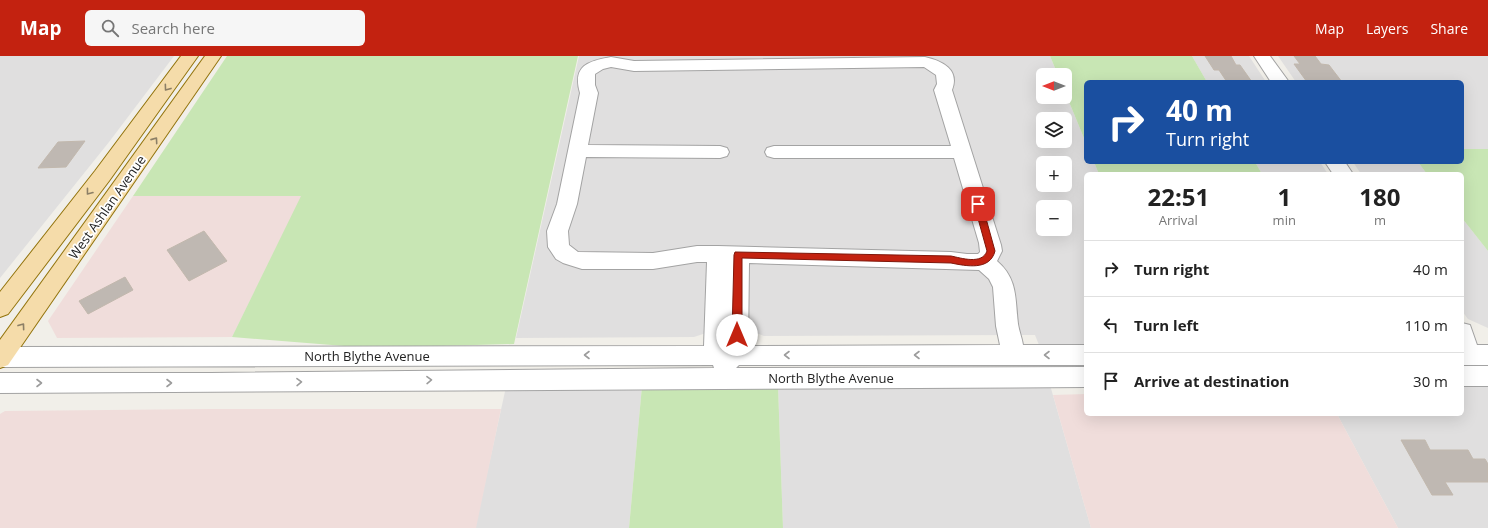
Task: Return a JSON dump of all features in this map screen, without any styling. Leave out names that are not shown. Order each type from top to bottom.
[{"type":"main road","name":"West Ashlan Avenue","points":[[0,308],[115,158],[190,56]]},
{"type":"main road","name":"West Ashlan Avenue","points":[[0,357],[136,168],[213,56]]},
{"type":"street","points":[[1262,56],[1279,80]]},
{"type":"street","points":[[925,62],[942,69],[946,76],[946,86],[943,90],[991,251],[990,256],[982,261],[972,264],[951,260],[697,254],[653,260],[598,261],[571,259],[564,254],[559,247],[556,238],[557,230],[567,204],[577,151],[589,93],[584,82],[586,75],[591,68],[601,64],[622,63],[634,66],[925,62]]},
{"type":"street","points":[[577,151],[720,152]]},
{"type":"street","points":[[774,152],[962,152]]},
{"type":"street","points":[[725,355],[737,345],[727,299],[728,255]]},
{"type":"street","points":[[982,261],[998,274],[1004,287],[1007,326],[1014,355]]},
{"type":"street","points":[[1464,343],[1467,359],[1488,376]]},
{"type":"street","name":"North Blythe Avenue","points":[[579,378],[608,369],[713,368],[726,363],[725,355]]},
{"type":"street","name":"North Blythe Avenue","points":[[0,357],[1014,355],[1083,366]]},
{"type":"street","name":"North Blythe Avenue","points":[[0,383],[212,383],[579,378],[1083,366]]},
{"type":"shaded area","points":[[0,56],[174,56],[109,142],[0,278]]},
{"type":"shaded area","points":[[579,56],[1050,56],[1055,68],[1036,68],[1036,104],[1070,104],[1084,138],[1084,164],[1095,164],[1098,172],[1084,172],[1084,345],[1039,345],[1035,335],[764,336],[754,332],[709,332],[694,337],[516,338]]},
{"type":"shaded area","points":[[1192,56],[1249,56],[1265,80],[1206,80]]},
{"type":"shaded area","points":[[1278,56],[1488,56],[1488,149],[1464,149],[1464,80],[1295,80]]},
{"type":"shaded area","points":[[1256,164],[1321,164],[1327,172],[1261,172]]},
{"type":"shaded area","points":[[1354,164],[1420,164],[1426,172],[1360,172]]},
{"type":"shaded area","points":[[133,196],[302,196],[232,337],[57,338],[48,321]]},
{"type":"shaded area","points":[[1464,221],[1488,251],[1488,328],[1468,319],[1464,314]]},
{"type":"shaded area","points":[[1050,385],[1091,528],[783,528],[778,386]]},
{"type":"shaded area","points":[[1464,385],[1488,385],[1488,528],[1398,528],[1338,416],[1464,416]]},
{"type":"shaded area","points":[[642,386],[629,528],[475,528],[506,387]]},
{"type":"shaded area","points":[[1084,394],[1084,416],[1338,416],[1398,528],[1091,528],[1053,395]]},
{"type":"shaded area","points":[[501,409],[476,528],[0,528],[0,414],[5,411]]},
{"type":"green space","points":[[227,56],[578,56],[514,344],[369,348],[232,337],[301,196],[133,196]]},
{"type":"green space","points":[[1050,56],[1192,56],[1206,80],[1084,80],[1084,138],[1070,104],[1072,104],[1072,68],[1055,68]]},
{"type":"green space","points":[[1464,149],[1488,149],[1488,251],[1464,221],[1464,172],[1426,172],[1420,164],[1464,164]]},
{"type":"green space","points":[[1095,164],[1256,164],[1261,172],[1098,172]]},
{"type":"green space","points":[[642,386],[778,386],[783,528],[629,528]]},
{"type":"building","points":[[1205,56],[1231,56],[1236,65],[1240,65],[1251,80],[1226,80],[1219,70],[1214,70]]},
{"type":"building","points":[[1294,56],[1315,56],[1321,64],[1329,65],[1340,80],[1306,80],[1294,64],[1300,64]]},
{"type":"building","points":[[85,141],[66,167],[38,168],[58,142]]},
{"type":"building","points":[[204,231],[227,261],[189,281],[167,250]]},
{"type":"building","points":[[125,277],[133,290],[88,314],[79,301]]},
{"type":"building","points":[[1401,440],[1425,440],[1430,450],[1468,450],[1473,459],[1485,459],[1488,464],[1488,482],[1445,482],[1453,495],[1432,495]]},
{"type":"route","points":[[737,335],[738,255],[951,260],[972,264],[982,261],[990,256],[991,251],[978,204]]}]
